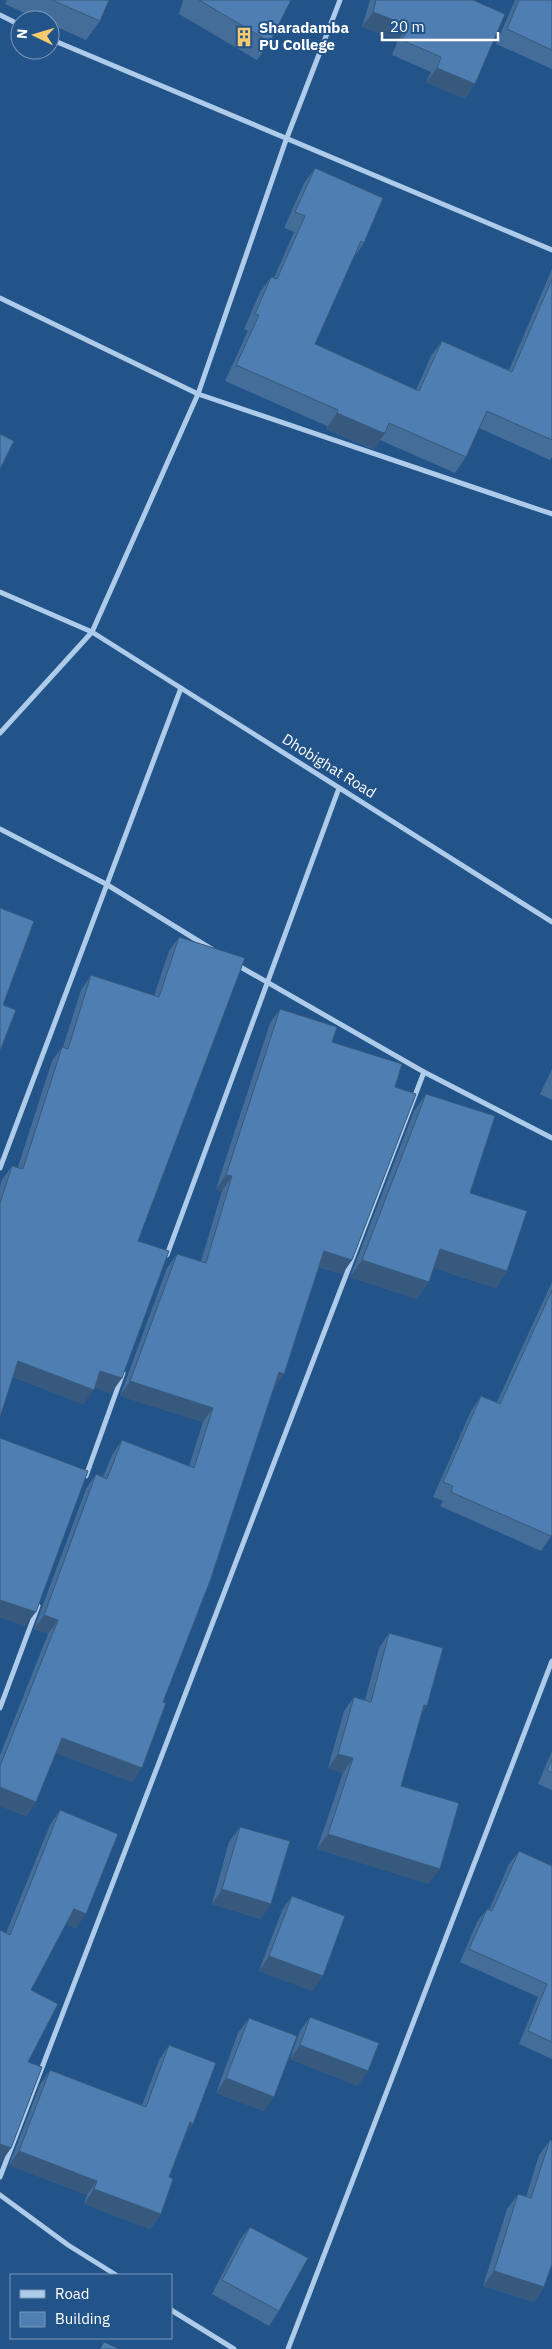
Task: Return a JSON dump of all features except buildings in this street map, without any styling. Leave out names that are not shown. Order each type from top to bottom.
[{"type":"street","points":[[0,733],[92,632],[198,394],[286,140],[340,0]]},
{"type":"street","points":[[60,43],[286,140],[552,250]]},
{"type":"street","points":[[0,298],[198,394],[552,514]]},
{"type":"street","name":"Dhobighat Road","points":[[0,592],[92,632],[552,922]]},
{"type":"street","points":[[0,1168],[181,688]]},
{"type":"street","points":[[164,1262],[339,788]]},
{"type":"street","points":[[0,829],[106,884],[216,952]]},
{"type":"street","points":[[233,962],[424,1072],[552,1138]]},
{"type":"street","points":[[0,2177],[424,1072]]},
{"type":"street","points":[[82,1485],[127,1364]]},
{"type":"street","points":[[0,1708],[41,1597]]},
{"type":"street","points":[[288,2349],[552,1662]]},
{"type":"street","points":[[0,2195],[68,2245],[114,2274]]},
{"type":"street","points":[[172,2311],[234,2349]]},
{"type":"place","name":"Sharadamba PU College","points":[[244,37]]}]
